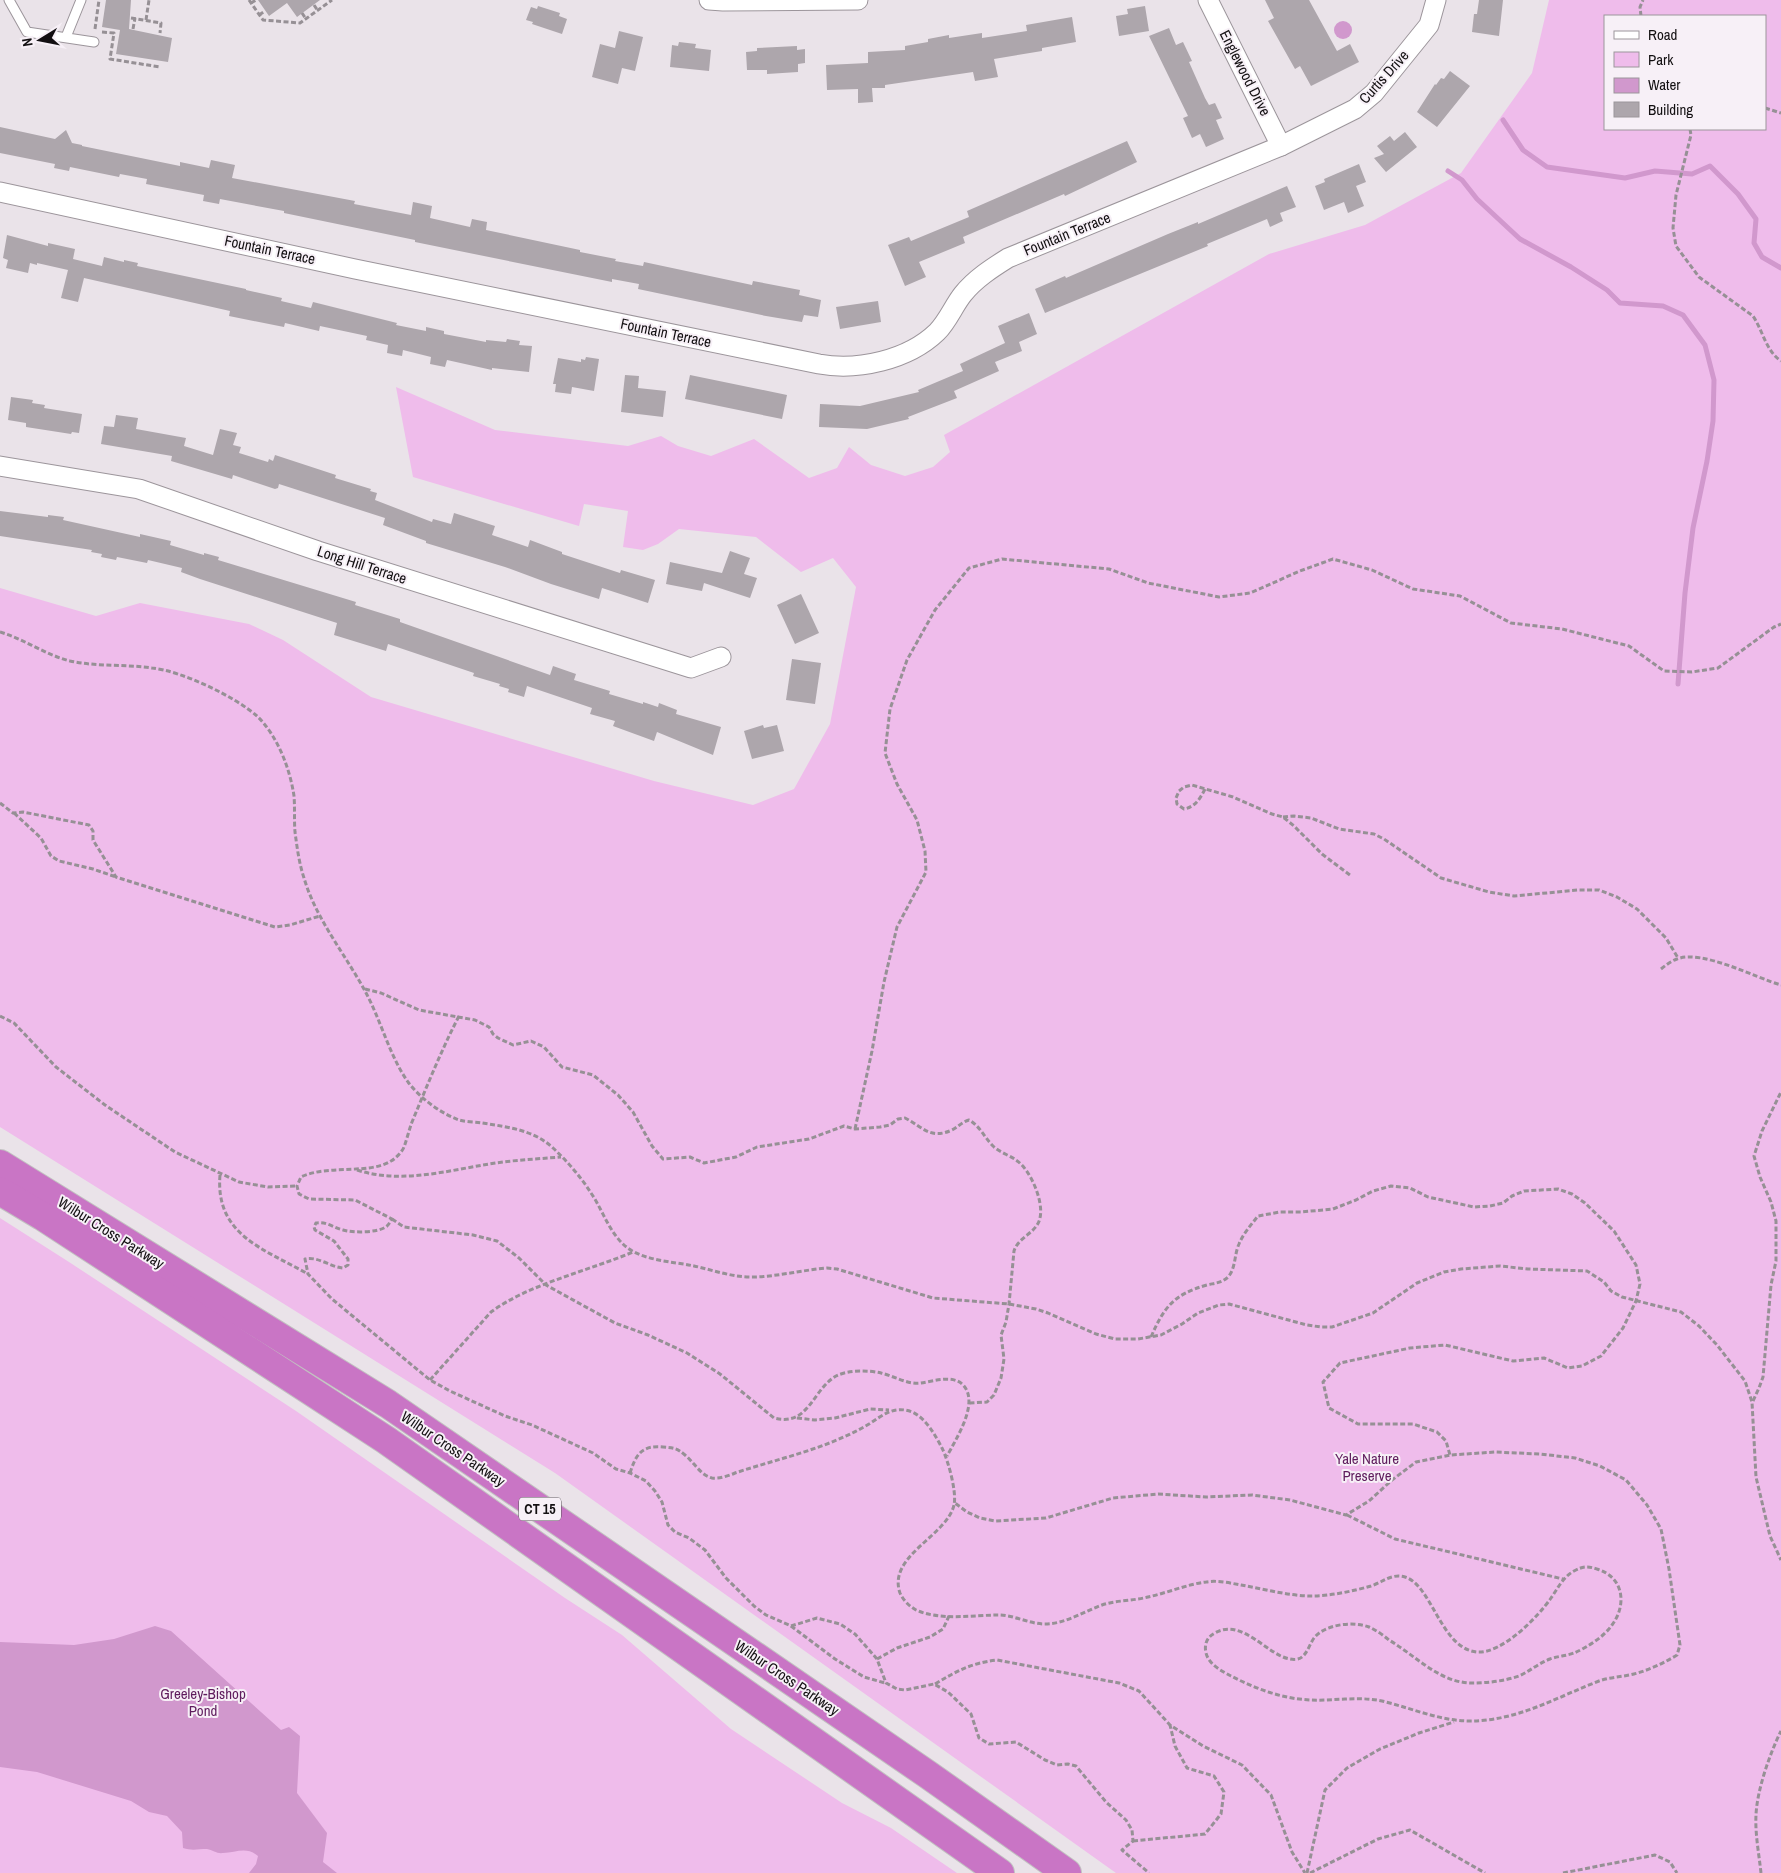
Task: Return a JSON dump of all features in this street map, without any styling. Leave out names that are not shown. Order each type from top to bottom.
[{"type":"highway","name":"Wilbur Cross Parkway","points":[[0,1164],[388,1404],[911,1763],[1067,1873]]},
{"type":"highway","name":"Wilbur Cross Parkway","points":[[0,1192],[42,1216],[386,1440],[1000,1873]]},
{"type":"street","points":[[709,0],[858,0]]},
{"type":"street","name":"Englewood Drive","points":[[1208,0],[1281,146]]},
{"type":"street","name":"Curtis Drive","points":[[1281,146],[1354,109],[1374,93],[1428,25],[1436,0]]},
{"type":"street","name":"Fountain Terrace","points":[[0,192],[355,269],[818,364],[848,367],[894,357],[917,347],[938,331],[964,293],[993,267],[1008,258],[1281,146]]},
{"type":"street","name":"Long Hill Terrace","points":[[0,466],[139,488],[318,551],[691,668],[721,657]]},
{"type":"lane","points":[[9,0],[27,32],[94,42]]},
{"type":"lane","points":[[66,37],[81,0]]},
{"type":"path","points":[[100,0],[95,30],[114,34],[110,59],[160,67]]},
{"type":"path","points":[[146,20],[149,0]]},
{"type":"path","points":[[256,0],[250,2],[263,20],[300,23],[326,2],[332,0]]},
{"type":"path","points":[[1641,15],[1640,7],[1643,0]]},
{"type":"path","points":[[314,5],[318,10]]},
{"type":"path","points":[[259,15],[265,11]]},
{"type":"path","points":[[302,13],[306,19]]},
{"type":"path","points":[[133,29],[133,18],[161,23],[160,33]]},
{"type":"path","points":[[1766,108],[1781,113]]},
{"type":"path","points":[[1690,130],[1691,135],[1676,195],[1673,228],[1676,246],[1699,276],[1753,316],[1768,347],[1781,361]]},
{"type":"path","points":[[855,1129],[872,1051],[884,982],[897,927],[926,872],[925,851],[917,820],[897,784],[885,753],[890,709],[907,660],[935,610],[969,568],[1002,558],[1109,569],[1148,584],[1219,597],[1250,593],[1333,559],[1372,570],[1414,589],[1460,596],[1511,623],[1562,629],[1629,646],[1664,672],[1692,672],[1718,668],[1774,627],[1781,624]]},
{"type":"path","points":[[0,632],[70,661],[104,666],[154,668],[194,679],[249,710],[261,720],[272,734],[281,752],[294,796],[295,832],[304,879],[320,916],[364,989],[400,1069],[409,1084],[438,1110],[460,1120],[521,1130],[549,1145],[562,1157],[592,1193],[622,1244],[633,1252],[735,1276],[753,1277],[827,1268],[837,1269],[933,1298],[1009,1304],[1048,1313],[1081,1328],[1115,1339],[1151,1337],[1171,1330],[1207,1308],[1228,1304],[1321,1328],[1332,1327],[1373,1313],[1406,1289],[1430,1276],[1461,1269],[1500,1266],[1587,1271],[1604,1282],[1611,1291],[1622,1297],[1681,1312],[1699,1326],[1732,1362],[1741,1375],[1752,1402],[1756,1477],[1770,1536],[1781,1560]]},
{"type":"path","points":[[1205,789],[1200,799],[1189,808],[1180,808],[1177,804],[1176,798],[1179,791],[1184,787],[1192,785],[1233,797],[1283,817],[1311,818],[1339,830],[1374,834],[1441,878],[1489,892],[1514,896],[1599,890],[1617,897],[1637,909],[1666,938],[1678,958]]},
{"type":"path","points":[[0,803],[41,838],[51,856],[59,862],[93,869],[275,927],[290,925],[320,916]]},
{"type":"path","points":[[14,813],[22,812],[89,824],[93,831],[93,840],[116,877]]},
{"type":"path","points":[[1283,817],[1322,854],[1350,875]]},
{"type":"path","points":[[1661,969],[1678,958],[1695,958],[1727,965],[1781,985]]},
{"type":"path","points":[[364,989],[381,993],[420,1010],[475,1020],[489,1027],[498,1038],[513,1045],[530,1041],[544,1047],[562,1067],[593,1075],[618,1095],[632,1112],[652,1146],[663,1159],[690,1157],[704,1163],[736,1156],[757,1147],[809,1139],[844,1126],[855,1129],[890,1125],[898,1119],[905,1118],[928,1133],[937,1134],[957,1128],[969,1120],[976,1124],[994,1147],[1018,1160],[1032,1176],[1040,1207],[1040,1219],[1034,1229],[1016,1245],[1009,1304],[1006,1322],[1001,1335],[1004,1359],[1001,1378],[994,1395],[987,1402],[970,1403]]},
{"type":"path","points":[[0,1016],[14,1023],[56,1067],[106,1105],[175,1152],[220,1175],[239,1182],[268,1187],[297,1186]]},
{"type":"path","points":[[459,1016],[442,1049],[403,1149],[391,1161],[355,1170],[323,1170],[301,1177],[297,1186],[299,1194],[309,1199],[355,1200],[404,1227],[473,1234],[497,1242],[519,1258],[546,1285],[615,1323],[648,1335],[687,1353],[720,1374],[774,1418],[784,1420],[796,1418],[815,1420],[835,1418],[870,1409],[907,1410],[920,1416],[947,1457],[955,1503],[946,1521],[910,1555],[899,1580],[902,1596],[911,1607],[920,1612],[949,1616],[978,1617],[1004,1615],[1046,1624],[1062,1621],[1108,1603],[1137,1600],[1209,1581],[1313,1596],[1343,1592],[1372,1585],[1392,1576],[1407,1577],[1415,1583],[1451,1636],[1464,1648],[1479,1653],[1509,1640],[1548,1604],[1563,1579],[1576,1570],[1586,1567],[1610,1574],[1620,1586],[1622,1605],[1615,1622],[1604,1634],[1575,1653],[1549,1659],[1514,1678],[1481,1683],[1456,1682],[1433,1670],[1410,1652],[1367,1626],[1346,1625],[1330,1627],[1320,1632],[1312,1641],[1308,1652],[1298,1660],[1291,1660],[1254,1637],[1232,1630],[1221,1630],[1211,1634],[1206,1642],[1206,1653],[1212,1665],[1232,1677],[1262,1690],[1288,1698],[1376,1700],[1455,1722],[1481,1721],[1505,1717],[1545,1705],[1605,1678],[1635,1674],[1664,1663],[1677,1655],[1680,1645],[1669,1569],[1660,1529],[1647,1505],[1626,1480],[1600,1466],[1575,1458],[1540,1454],[1494,1452],[1450,1455],[1416,1462],[1369,1501],[1346,1515]]},
{"type":"path","points":[[1752,1402],[1763,1377],[1776,1253],[1776,1221],[1754,1156],[1762,1131],[1781,1092]]},
{"type":"path","points":[[355,1170],[373,1176],[417,1176],[488,1164],[562,1157]]},
{"type":"path","points":[[220,1175],[219,1191],[222,1206],[232,1224],[253,1245],[308,1274],[332,1299],[430,1380],[505,1416],[532,1425],[593,1453],[616,1468],[646,1481],[662,1502],[668,1525],[675,1532],[689,1538],[705,1550],[726,1578],[754,1606],[766,1615],[791,1626],[835,1659],[864,1677],[886,1683],[897,1689],[905,1690],[934,1684],[959,1669],[978,1662],[997,1660],[1119,1682],[1139,1691],[1170,1725],[1203,1746],[1242,1765],[1271,1794],[1292,1852],[1307,1873]]},
{"type":"path","points":[[1151,1337],[1168,1304],[1184,1292],[1219,1283],[1227,1278],[1233,1269],[1239,1243],[1258,1216],[1280,1212],[1301,1212],[1333,1208],[1356,1200],[1373,1191],[1391,1186],[1410,1188],[1428,1197],[1474,1207],[1490,1206],[1503,1202],[1524,1191],[1558,1189],[1572,1194],[1585,1202],[1614,1231],[1636,1265],[1640,1284],[1636,1301],[1623,1328],[1601,1356],[1582,1366],[1568,1368],[1544,1358],[1513,1361],[1445,1345],[1410,1348],[1371,1358],[1340,1363],[1323,1382],[1330,1408],[1358,1424],[1413,1424],[1437,1432],[1446,1441],[1450,1455]]},
{"type":"path","points":[[308,1274],[305,1258],[312,1257],[335,1267],[343,1268],[348,1264],[348,1259],[334,1241],[315,1230],[314,1226],[316,1223],[331,1225],[342,1230],[373,1231],[387,1226],[392,1219]]},
{"type":"path","points":[[430,1380],[491,1312],[501,1304],[633,1252]]},
{"type":"path","points":[[796,1418],[836,1376],[854,1371],[880,1372],[919,1384],[936,1380],[961,1382],[968,1391],[970,1403],[967,1414],[947,1457]]},
{"type":"path","points":[[630,1473],[634,1460],[642,1452],[653,1446],[680,1450],[711,1478],[725,1477],[817,1449],[860,1429],[890,1410]]},
{"type":"path","points":[[955,1503],[980,1518],[995,1521],[1046,1518],[1113,1498],[1158,1494],[1206,1497],[1252,1495],[1290,1500],[1346,1515],[1395,1540],[1563,1579]]},
{"type":"path","points":[[876,1659],[897,1648],[930,1638],[943,1629],[949,1616]]},
{"type":"path","points":[[791,1626],[817,1618],[840,1624],[855,1634],[876,1659],[886,1683]]},
{"type":"path","points":[[934,1684],[948,1692],[971,1714],[979,1738],[989,1744],[1016,1742],[1045,1760],[1057,1765],[1068,1764],[1076,1766],[1106,1802],[1126,1820],[1132,1830],[1133,1841]]},
{"type":"path","points":[[1307,1873],[1326,1790],[1347,1768],[1380,1749],[1419,1733],[1455,1722]]},
{"type":"path","points":[[1149,1873],[1122,1850],[1133,1841],[1205,1834],[1221,1814],[1224,1792],[1214,1776],[1187,1768],[1175,1746],[1170,1725]]},
{"type":"path","points":[[1762,1873],[1756,1815],[1770,1756],[1781,1731]]},
{"type":"path","points":[[1307,1873],[1378,1839],[1410,1830],[1485,1873]]},
{"type":"path","points":[[1563,1873],[1655,1855],[1670,1862],[1676,1873]]},
{"type":"green space","name":"Yale Nature Preserve","points":[[1549,0],[1781,0],[1781,1873],[1116,1873],[555,1473],[0,1127],[0,588],[96,616],[140,603],[249,624],[283,640],[371,697],[654,781],[753,805],[794,789],[830,724],[856,587],[833,558],[801,572],[756,537],[679,529],[658,544],[643,550],[623,547],[628,511],[584,504],[579,526],[413,477],[396,387],[495,430],[628,446],[661,436],[678,446],[711,456],[754,439],[809,478],[837,468],[849,447],[871,465],[905,476],[933,467],[950,452],[944,435],[1269,254],[1365,225],[1461,173],[1532,73]]},
{"type":"green space","name":"Greeley-Bishop Pond","points":[[0,1218],[296,1411],[565,1598],[622,1635],[731,1729],[842,1803],[891,1828],[957,1873],[0,1873]]},
{"type":"water","points":[[1339,21],[1347,21],[1352,26],[1350,37],[1339,39],[1334,34],[1334,26]]},
{"type":"water","points":[[155,1626],[171,1631],[281,1730],[289,1727],[300,1736],[297,1793],[327,1833],[323,1862],[337,1873],[249,1873],[256,1864],[258,1856],[254,1853],[245,1851],[221,1853],[207,1849],[192,1850],[183,1848],[182,1832],[167,1816],[149,1812],[131,1801],[37,1772],[0,1767],[0,1642],[74,1645],[114,1639]]},
{"type":"building","points":[[106,0],[131,0],[129,29],[172,38],[168,62],[116,54],[120,30],[102,27]]},
{"type":"building","points":[[258,0],[320,0],[297,17],[287,3],[269,16]]},
{"type":"building","points":[[1265,0],[1309,0],[1337,51],[1350,44],[1359,62],[1311,86],[1300,66],[1295,69],[1268,21],[1274,18]]},
{"type":"building","points":[[1479,0],[1503,0],[1499,36],[1472,32],[1474,14],[1477,14]]},
{"type":"building","points":[[538,6],[560,13],[559,16],[567,19],[562,34],[532,24],[533,22],[526,20],[531,7],[537,9]]},
{"type":"building","points":[[1145,6],[1149,31],[1119,36],[1116,16],[1128,14],[1127,9]]},
{"type":"building","points":[[1072,17],[1076,42],[1042,48],[1042,51],[994,59],[998,77],[975,81],[973,72],[885,85],[885,88],[872,88],[873,102],[858,103],[858,89],[827,90],[826,65],[868,63],[868,52],[905,50],[905,46],[928,42],[928,39],[949,35],[949,38],[982,33],[982,38],[1027,31],[1026,25]]},
{"type":"building","points":[[1169,28],[1176,45],[1183,42],[1192,61],[1189,62],[1205,98],[1209,105],[1215,103],[1222,118],[1216,120],[1224,139],[1206,147],[1200,134],[1192,138],[1183,118],[1188,116],[1149,36]]},
{"type":"building","points":[[619,31],[643,37],[635,71],[622,68],[618,84],[592,77],[600,44],[615,48]]},
{"type":"building","points":[[679,42],[696,44],[695,48],[711,50],[709,71],[670,67],[672,45],[678,46]]},
{"type":"building","points":[[797,46],[797,50],[805,49],[805,63],[798,64],[798,72],[767,74],[767,70],[747,70],[746,52],[757,51],[757,48]]},
{"type":"building","points":[[1450,71],[1470,86],[1437,127],[1417,112],[1435,84],[1441,78],[1444,79]]},
{"type":"building","points":[[0,127],[55,139],[66,130],[72,143],[82,146],[180,166],[180,162],[209,168],[211,160],[235,165],[232,178],[355,201],[354,204],[411,215],[413,202],[432,206],[430,218],[470,227],[472,219],[487,222],[486,230],[580,250],[580,252],[616,259],[615,261],[643,266],[644,262],[752,285],[753,281],[800,290],[799,295],[821,300],[818,317],[804,315],[802,322],[766,316],[638,289],[639,284],[612,279],[612,282],[415,242],[415,240],[284,213],[284,211],[220,199],[219,204],[203,201],[204,195],[146,184],[147,179],[120,174],[119,177],[70,167],[69,171],[54,168],[55,164],[0,153]]},
{"type":"building","points":[[1405,132],[1417,147],[1386,172],[1374,158],[1384,154],[1377,146],[1390,136],[1394,141]]},
{"type":"building","points":[[1127,141],[1137,162],[1065,196],[1064,194],[963,237],[965,243],[919,262],[926,277],[905,286],[888,245],[909,237],[911,241],[969,217],[967,211]]},
{"type":"building","points":[[1359,164],[1366,182],[1356,186],[1364,206],[1348,213],[1344,202],[1324,210],[1315,186],[1325,182],[1324,179]]},
{"type":"building","points":[[1287,186],[1296,207],[1280,213],[1283,221],[1270,227],[1267,219],[1207,244],[1208,246],[1045,313],[1035,289],[1065,276],[1066,278]]},
{"type":"building","points":[[7,235],[48,246],[48,243],[75,249],[73,259],[102,266],[104,257],[124,262],[124,260],[138,263],[137,266],[246,289],[282,298],[281,301],[311,308],[313,302],[397,323],[396,325],[426,331],[426,327],[444,331],[444,334],[486,342],[486,340],[506,342],[507,339],[520,341],[519,345],[532,346],[529,372],[492,368],[492,370],[447,360],[445,367],[430,364],[431,357],[403,350],[402,356],[387,353],[388,345],[366,340],[367,336],[320,326],[319,331],[285,323],[284,327],[229,316],[230,311],[84,278],[78,302],[61,298],[68,270],[37,263],[37,265],[30,263],[28,273],[6,268],[8,260],[3,258]]},
{"type":"building","points":[[878,301],[881,322],[840,329],[836,307]]},
{"type":"building","points":[[1029,313],[1037,334],[1019,342],[1022,351],[995,362],[999,371],[954,391],[957,398],[908,417],[909,419],[867,429],[819,427],[820,404],[860,406],[919,392],[918,390],[963,371],[960,364],[1005,343],[998,326]]},
{"type":"building","points":[[586,357],[599,359],[594,391],[572,387],[571,394],[555,392],[556,384],[553,384],[558,358],[581,362],[581,359],[585,360]]},
{"type":"building","points":[[625,375],[639,376],[638,388],[666,391],[663,417],[621,412]]},
{"type":"building","points":[[690,375],[787,395],[782,419],[685,399]]},
{"type":"building","points":[[11,397],[33,400],[32,403],[45,405],[44,408],[82,414],[79,433],[72,432],[71,434],[26,427],[26,423],[8,420]]},
{"type":"building","points":[[116,415],[138,418],[136,429],[186,438],[184,446],[213,455],[220,429],[237,433],[233,445],[241,447],[239,453],[268,462],[269,459],[273,461],[275,455],[336,475],[335,478],[371,489],[370,491],[377,493],[375,500],[432,522],[433,519],[451,524],[454,513],[495,526],[492,535],[528,547],[530,540],[562,552],[562,554],[620,573],[621,570],[655,580],[648,603],[602,588],[599,599],[551,584],[505,567],[426,543],[426,541],[383,525],[385,518],[279,484],[278,488],[275,489],[233,475],[232,479],[171,461],[172,456],[101,444],[104,426],[114,427]]},
{"type":"building","points":[[0,511],[64,517],[63,520],[140,537],[140,534],[171,541],[170,545],[204,555],[204,553],[219,557],[218,560],[356,602],[355,605],[400,619],[400,622],[550,675],[553,666],[576,674],[574,680],[610,691],[609,694],[658,707],[659,703],[677,710],[676,714],[721,727],[713,755],[657,732],[654,741],[613,726],[615,721],[590,714],[592,708],[527,686],[524,697],[508,692],[509,689],[499,686],[500,684],[473,676],[474,673],[388,644],[386,651],[334,635],[337,623],[200,579],[181,572],[182,568],[148,560],[147,563],[117,557],[116,560],[101,557],[102,554],[91,552],[92,550],[0,536]]},
{"type":"building","points":[[730,551],[750,558],[744,574],[757,578],[750,598],[704,583],[702,591],[666,584],[670,562],[722,573]]},
{"type":"building","points":[[801,594],[819,633],[795,644],[777,605]]},
{"type":"building","points":[[792,659],[821,663],[815,704],[786,700]]},
{"type":"building","points":[[763,725],[764,728],[777,725],[784,751],[752,759],[744,731]]},
{"type":"waterway","points":[[1503,120],[1523,150],[1547,167],[1625,178],[1655,171],[1692,174],[1710,166],[1738,194],[1756,219],[1754,243],[1762,257],[1781,268]]},
{"type":"waterway","points":[[1448,171],[1462,180],[1477,199],[1520,239],[1571,267],[1607,290],[1620,303],[1663,306],[1683,315],[1705,345],[1714,380],[1713,421],[1693,528],[1685,593],[1678,684]]}]
